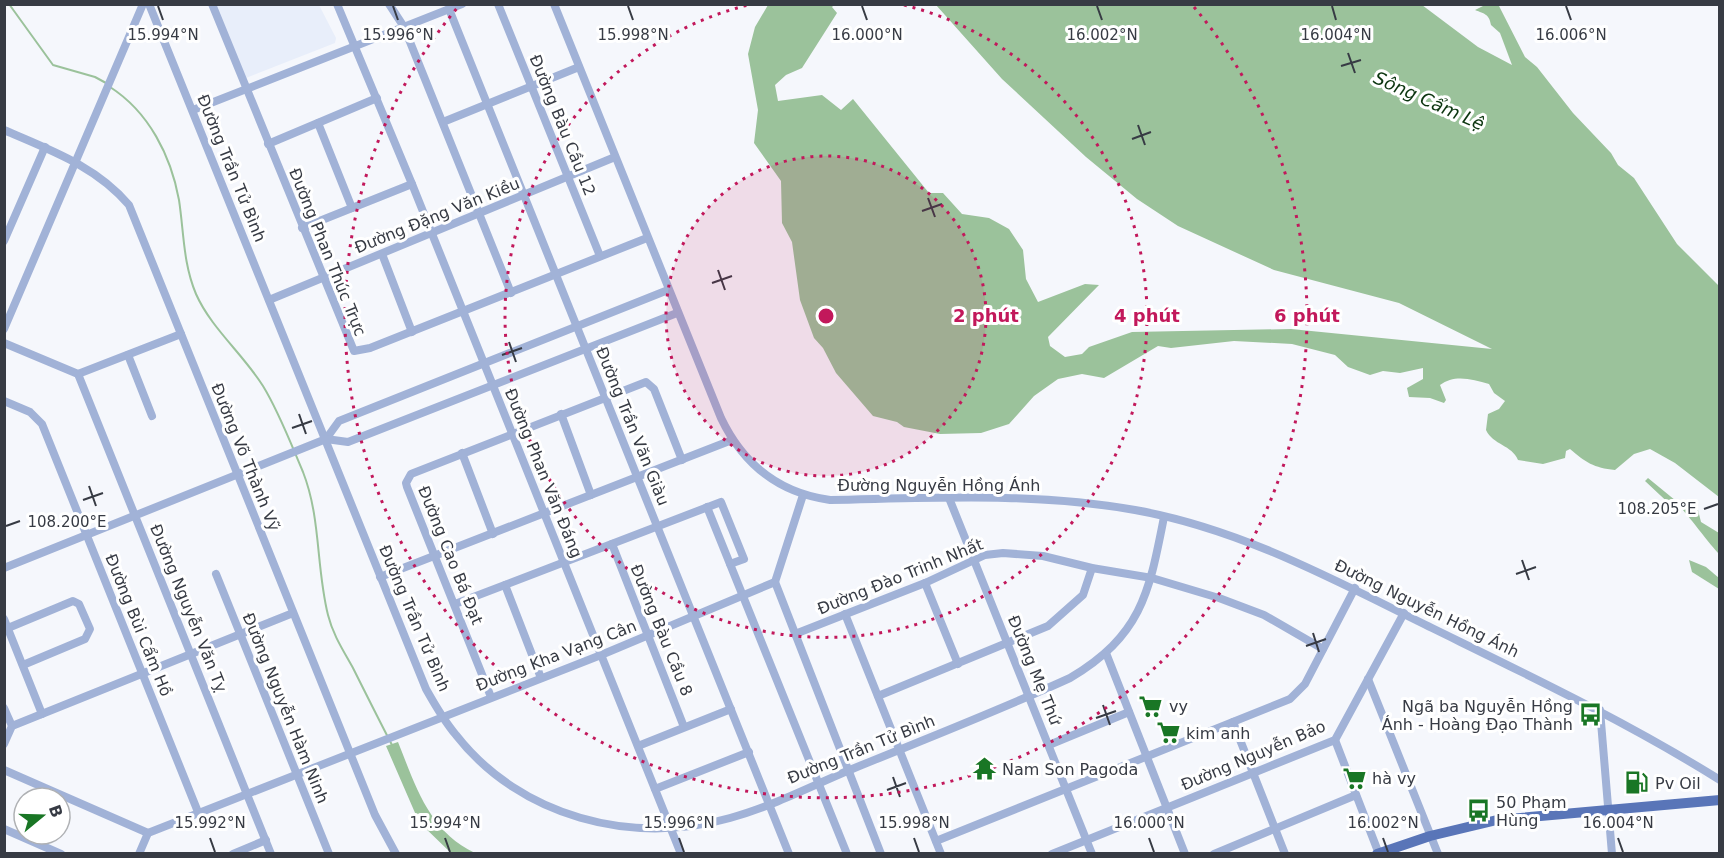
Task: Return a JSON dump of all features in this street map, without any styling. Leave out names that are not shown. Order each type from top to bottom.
[{"type":"main road","points":[[1378,853],[1430,836],[1497,820],[1719,800]]},
{"type":"street","points":[[4,329],[143,4]]},
{"type":"street","name":"Đường Trần Tử Bình","points":[[149,4],[426,689],[456,736],[493,772],[551,807],[578,819],[632,829],[671,829],[732,818],[1070,678],[1106,653],[1138,614],[1152,578],[1164,517]]},
{"type":"street","name":"Đường Phan Thúc Trực","points":[[212,4],[354,351],[361,351],[464,312],[647,238]]},
{"type":"street","name":"Đường Phan Văn Đáng","points":[[337,4],[464,312],[681,854]]},
{"type":"street","points":[[389,4],[404,27],[511,293]]},
{"type":"street","points":[[193,111],[462,4]]},
{"type":"street","name":"Đường Bàu Cầu 12","points":[[498,4],[600,256]]},
{"type":"street","name":"Đường Nguyễn Hồng Ánh","points":[[554,4],[677,313],[732,440],[750,464],[765,475],[803,495],[830,500],[1038,498],[1137,511],[1228,534],[1273,551],[1355,588],[1600,710],[1719,780]]},
{"type":"street","name":"Đường Trần Văn Giàu","points":[[450,9],[789,854]]},
{"type":"street","points":[[442,122],[579,67]]},
{"type":"street","points":[[268,144],[377,98]]},
{"type":"street","points":[[318,123],[352,208]]},
{"type":"street","name":"Đường Võ Thành Vỹ","points":[[4,130],[76,161],[110,186],[129,206],[380,827],[396,854]]},
{"type":"street","points":[[4,241],[45,147]]},
{"type":"street","name":"Đường Đặng Văn Kiều","points":[[269,300],[615,157]]},
{"type":"street","points":[[302,228],[412,184]]},
{"type":"street","points":[[382,254],[412,332]]},
{"type":"street","points":[[326,439],[339,421],[668,290]]},
{"type":"street","points":[[4,568],[310,445],[326,439],[348,442],[677,313]]},
{"type":"street","points":[[4,343],[78,374],[181,334]]},
{"type":"street","points":[[128,355],[152,416]]},
{"type":"street","name":"Đường Nguyễn Văn Tỵ","points":[[78,374],[271,854]]},
{"type":"street","name":"Đường Cao Bá Đạt","points":[[492,697],[406,483],[411,474],[642,383],[650,384],[682,460]]},
{"type":"street","name":"Đường Bùi Cẩm Hồ","points":[[4,401],[30,412],[42,424],[198,812]]},
{"type":"street","points":[[561,414],[591,495]]},
{"type":"street","points":[[380,577],[732,440]]},
{"type":"street","points":[[462,453],[493,534]]},
{"type":"street","points":[[803,495],[775,582],[881,854]]},
{"type":"street","name":"Đường Mẹ Thứ","points":[[949,498],[1092,854]]},
{"type":"street","points":[[455,604],[721,502],[744,559],[730,564]]},
{"type":"street","points":[[707,507],[847,854]]},
{"type":"street","name":"Đường Bàu Cầu 8","points":[[612,544],[684,727]]},
{"type":"street","name":"Đường Đào Trinh Nhất","points":[[795,634],[925,583],[985,555],[1003,553],[1043,556],[1092,568],[1152,578],[1264,615],[1323,649]]},
{"type":"street","points":[[878,696],[1037,632],[1060,618],[1083,595],[1092,568]]},
{"type":"street","name":"Đường Nguyễn Hàm Ninh","points":[[216,574],[329,854]]},
{"type":"street","name":"Đường Kha Vạng Cân","points":[[148,833],[397,733],[601,655],[775,582]]},
{"type":"street","points":[[925,583],[958,664]]},
{"type":"street","points":[[505,585],[541,678]]},
{"type":"street","points":[[936,841],[1296,695],[1305,684],[1355,588]]},
{"type":"street","points":[[8,628],[73,601],[79,604],[90,629],[89,636],[85,639],[23,665]]},
{"type":"street","points":[[4,744],[12,726],[293,613]]},
{"type":"street","points":[[845,614],[941,854]]},
{"type":"street","name":"Đường Nguyễn Bảo","points":[[1052,854],[1335,740],[1404,614]]},
{"type":"street","points":[[4,619],[42,714]]},
{"type":"street","points":[[1106,653],[1185,854]]},
{"type":"street","points":[[1368,679],[1438,854]]},
{"type":"street","points":[[4,708],[12,726]]},
{"type":"street","points":[[638,747],[731,709]]},
{"type":"street","points":[[1600,710],[1612,854]]},
{"type":"street","points":[[1049,745],[1129,712]]},
{"type":"street","points":[[1233,722],[1285,854]]},
{"type":"street","points":[[1335,740],[1378,853]]},
{"type":"street","points":[[655,789],[748,752]]},
{"type":"street","points":[[4,770],[148,833],[139,854]]},
{"type":"street","points":[[1214,854],[1356,795]]},
{"type":"street","points":[[4,829],[61,854]]},
{"type":"street","points":[[233,854],[266,840]]},
{"type":"shaded area","points":[[214,5],[319,5],[336,38],[335,43],[246,78]]},
{"type":"water","name":"Sông Cẩm Lệ","points":[[768,5],[834,5],[832,7],[837,13],[802,68],[786,75],[775,85],[778,101],[822,95],[841,110],[853,99],[929,193],[943,193],[962,214],[989,218],[1009,229],[1023,250],[1026,279],[1038,302],[1085,284],[1099,285],[1048,337],[1050,346],[1065,357],[1082,354],[1089,347],[1132,332],[1291,329],[1492,349],[1399,303],[1274,270],[1178,226],[1137,199],[1086,157],[1002,79],[936,5],[1422,5],[1478,47],[1512,65],[1500,33],[1491,25],[1486,15],[1475,10],[1485,5],[1499,6],[1525,57],[1537,67],[1573,113],[1611,153],[1618,165],[1634,178],[1677,244],[1719,286],[1719,497],[1675,463],[1650,449],[1634,454],[1615,470],[1590,464],[1570,449],[1566,451],[1565,458],[1543,464],[1518,460],[1486,430],[1488,414],[1499,409],[1505,401],[1494,393],[1489,384],[1463,378],[1445,382],[1440,385],[1446,400],[1444,403],[1430,398],[1409,397],[1407,388],[1423,379],[1423,368],[1400,373],[1383,371],[1370,375],[1348,367],[1335,355],[1292,344],[1234,341],[1171,348],[1158,346],[1104,378],[1082,374],[1058,379],[1034,396],[1009,424],[981,433],[940,434],[904,427],[897,422],[873,416],[836,373],[823,348],[814,338],[800,300],[792,242],[782,223],[781,181],[754,143],[758,110],[748,54],[755,27]]},
{"type":"water","points":[[1648,478],[1681,505],[1698,510],[1701,522],[1719,533],[1719,554],[1681,508],[1676,510],[1645,481]]},
{"type":"water","points":[[1689,560],[1706,567],[1719,578],[1719,589],[1692,572]]},
{"type":"water","points":[[398,742],[418,791],[435,820],[459,844],[475,853],[451,853],[419,822],[386,746]]},
{"type":"waterway","points":[[9,4],[53,65],[95,77],[106,83]]},
{"type":"waterway","points":[[110,87],[136,109],[156,136],[175,184],[186,259],[196,294],[210,318],[263,386],[289,439],[309,489],[316,525],[324,597],[330,622],[392,745]]},
{"type":"place","name":"vy","points":[[1151,706]]},
{"type":"place","name":"Ngã ba Nguyễn Hồng Ánh - Hoàng Đạo Thành","points":[[1591,715]]},
{"type":"place","name":"kim anh","points":[[1168,733]]},
{"type":"place","name":"Nam Son Pagoda","points":[[984,769]]},
{"type":"place","name":"hà vy","points":[[1354,778]]},
{"type":"place","name":"Pv Oil","points":[[1637,783]]},
{"type":"place","name":"50 Phạm Hùng","points":[[1478,811]]}]
